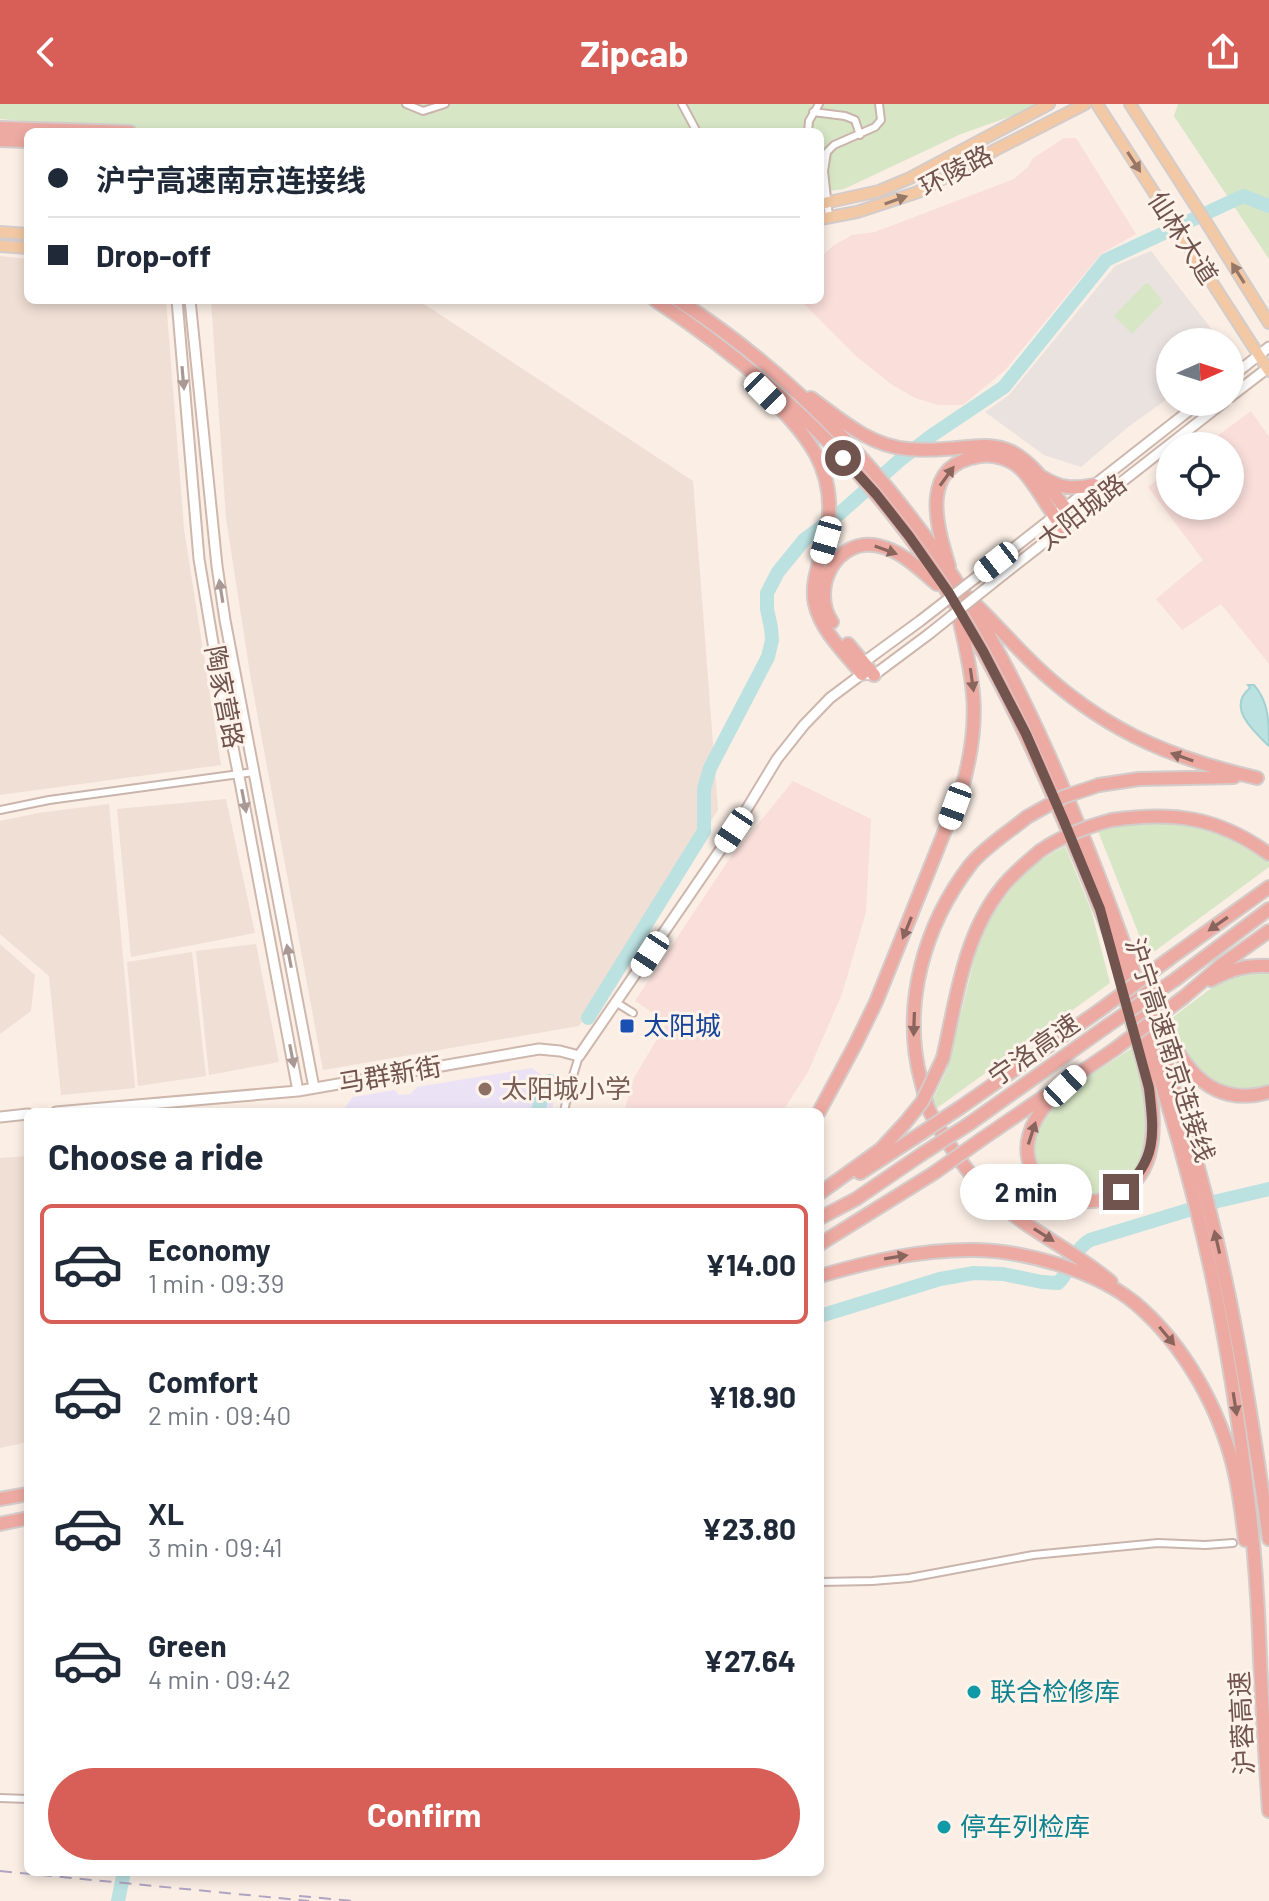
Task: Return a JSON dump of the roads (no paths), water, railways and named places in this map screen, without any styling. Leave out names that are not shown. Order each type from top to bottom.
[{"type":"highway","points":[[0,128],[24,128]]},
{"type":"highway","points":[[0,140],[24,141]]},
{"type":"highway","name":"沪宁高速南京连接线","points":[[661,304],[732,354],[868,475]]},
{"type":"highway","name":"沪宁高速南京连接线","points":[[684,304],[727,334],[789,385],[833,427],[868,475],[919,528],[952,576],[957,598],[1026,734],[1124,969],[1200,1198]]},
{"type":"highway","points":[[681,317],[744,372],[816,451],[824,470],[830,515],[813,589],[815,605],[827,631],[867,671]]},
{"type":"highway","points":[[727,334],[846,424],[872,439],[906,449],[986,445],[1015,454],[1039,475],[1074,519]]},
{"type":"highway","points":[[952,576],[938,530],[936,495],[942,477],[953,466],[970,457],[987,455],[1004,458],[1019,468],[1063,528]]},
{"type":"highway","points":[[1039,475],[1067,488],[1094,485]]},
{"type":"highway","name":"沪宁高速南京连接线","points":[[881,490],[909,536],[957,598],[1020,695],[1086,843],[1156,1031],[1237,1340],[1269,1539]]},
{"type":"highway","points":[[867,671],[827,615],[824,589],[827,576],[840,555],[851,548],[878,545],[906,558],[997,625],[1048,677],[1080,704],[1114,726],[1157,748],[1217,769],[1263,778]]},
{"type":"highway","points":[[821,1108],[876,1002],[949,825],[966,773],[974,730],[975,697],[957,598]]},
{"type":"highway","points":[[1259,1633],[1235,1472],[1210,1402],[1193,1372],[1175,1345],[1134,1302],[1086,1268],[1068,1250],[1001,1205],[965,1167],[929,1108],[913,1035],[915,1000],[924,953],[948,897],[974,861],[1027,817],[1063,797],[1099,785],[1139,779],[1263,778]]},
{"type":"highway","points":[[824,1192],[881,1149],[922,1102],[943,1058],[974,935],[1001,888],[1040,851],[1077,830],[1138,816],[1183,817],[1230,831],[1269,854]]},
{"type":"highway","points":[[1086,843],[1109,887],[1166,1032],[1185,1066],[1210,1087],[1232,1095],[1252,1096],[1269,1092]]},
{"type":"highway","name":"宁洛高速","points":[[824,1193],[875,1164],[961,1107],[1268,888]]},
{"type":"highway","points":[[1078,1074],[1037,1117],[1027,1149],[1030,1166],[1044,1185],[1072,1199],[1097,1202],[1121,1192],[1143,1170],[1152,1134],[1149,1088],[1100,909]]},
{"type":"highway","name":"宁洛高速","points":[[824,1216],[856,1199],[969,1124],[1176,979],[1269,909]]},
{"type":"highway","points":[[824,1242],[934,1173],[1115,1049],[1269,931]]},
{"type":"highway","points":[[1184,997],[1235,968],[1269,966]]},
{"type":"highway","name":"沪宁高速南京连接线","points":[[1204,1216],[1241,1446],[1254,1548],[1259,1633]]},
{"type":"highway","points":[[824,1275],[870,1261],[932,1252],[976,1250],[1014,1253],[1086,1268]]},
{"type":"highway","points":[[0,1499],[24,1495]]},
{"type":"highway","points":[[0,1524],[24,1519]]},
{"type":"highway","name":"沪蓉高速","points":[[1259,1633],[1269,1811]]},
{"type":"main road","name":"环陵路","points":[[824,204],[879,191],[910,178],[1049,104]]},
{"type":"main road","name":"环陵路","points":[[824,218],[918,192],[1085,104]]},
{"type":"main road","name":"仙林大道","points":[[1097,104],[1268,369]]},
{"type":"main road","name":"仙林大道","points":[[1130,104],[1269,323]]},
{"type":"main road","points":[[0,232],[24,234]]},
{"type":"main road","points":[[0,246],[24,248]]},
{"type":"main road","name":"陶家营路","points":[[177,304],[199,559],[298,1091]]},
{"type":"main road","name":"陶家营路","points":[[190,304],[225,620],[314,1088]]},
{"type":"main road","points":[[1244,367],[1269,347]]},
{"type":"main road","points":[[1244,387],[1268,369]]},
{"type":"main road","name":"太阳城路","points":[[867,671],[920,621],[1182,416]]},
{"type":"main road","name":"太阳城路","points":[[579,1056],[734,830],[777,759],[830,698],[867,671],[929,634],[1206,416]]},
{"type":"main road","name":"马群新街","points":[[102,1108],[298,1091],[539,1049],[579,1056]]},
{"type":"main road","points":[[0,1117],[24,1114]]},
{"type":"street","points":[[406,104],[423,111],[445,104]]},
{"type":"street","points":[[682,104],[695,128]]},
{"type":"street","points":[[808,128],[819,104]]},
{"type":"street","points":[[824,171],[827,152],[834,145],[860,135],[881,120],[879,104]]},
{"type":"street","points":[[813,112],[855,120],[860,135]]},
{"type":"street","points":[[0,810],[49,800],[254,772]]},
{"type":"street","points":[[617,1003],[633,1013]]},
{"type":"street","points":[[565,1108],[579,1056]]},
{"type":"street","points":[[824,1582],[909,1578],[1047,1554],[1158,1543],[1233,1543]]},
{"type":"street","points":[[0,1798],[24,1799]]},
{"type":"water","points":[[1248,685],[1254,685],[1265,705],[1269,746],[1250,727],[1242,711],[1241,703],[1243,695],[1250,688]]},
{"type":"waterway","points":[[588,1018],[704,831],[704,789],[710,768],[768,657],[772,640],[767,593],[778,572],[804,540],[931,436],[1004,387],[1106,260],[1243,196],[1269,206]]},
{"type":"waterway","points":[[539,1108],[550,1081]]},
{"type":"waterway","points":[[824,1315],[940,1279],[974,1273],[1003,1274],[1058,1283],[1080,1249],[1090,1240],[1218,1201],[1269,1189]]},
{"type":"waterway","points":[[118,1901],[123,1876]]},
{"type":"railway","points":[[0,1871],[24,1873]]},
{"type":"railway","points":[[52,1876],[309,1901]]},
{"type":"railway","points":[[299,1896],[354,1901]]},
{"type":"place","name":"太阳城","points":[[627,1026]]},
{"type":"place","name":"太阳城小学","points":[[485,1089]]},
{"type":"place","name":"联合检修库","points":[[974,1692]]},
{"type":"place","name":"停车列检库","points":[[944,1827]]}]
